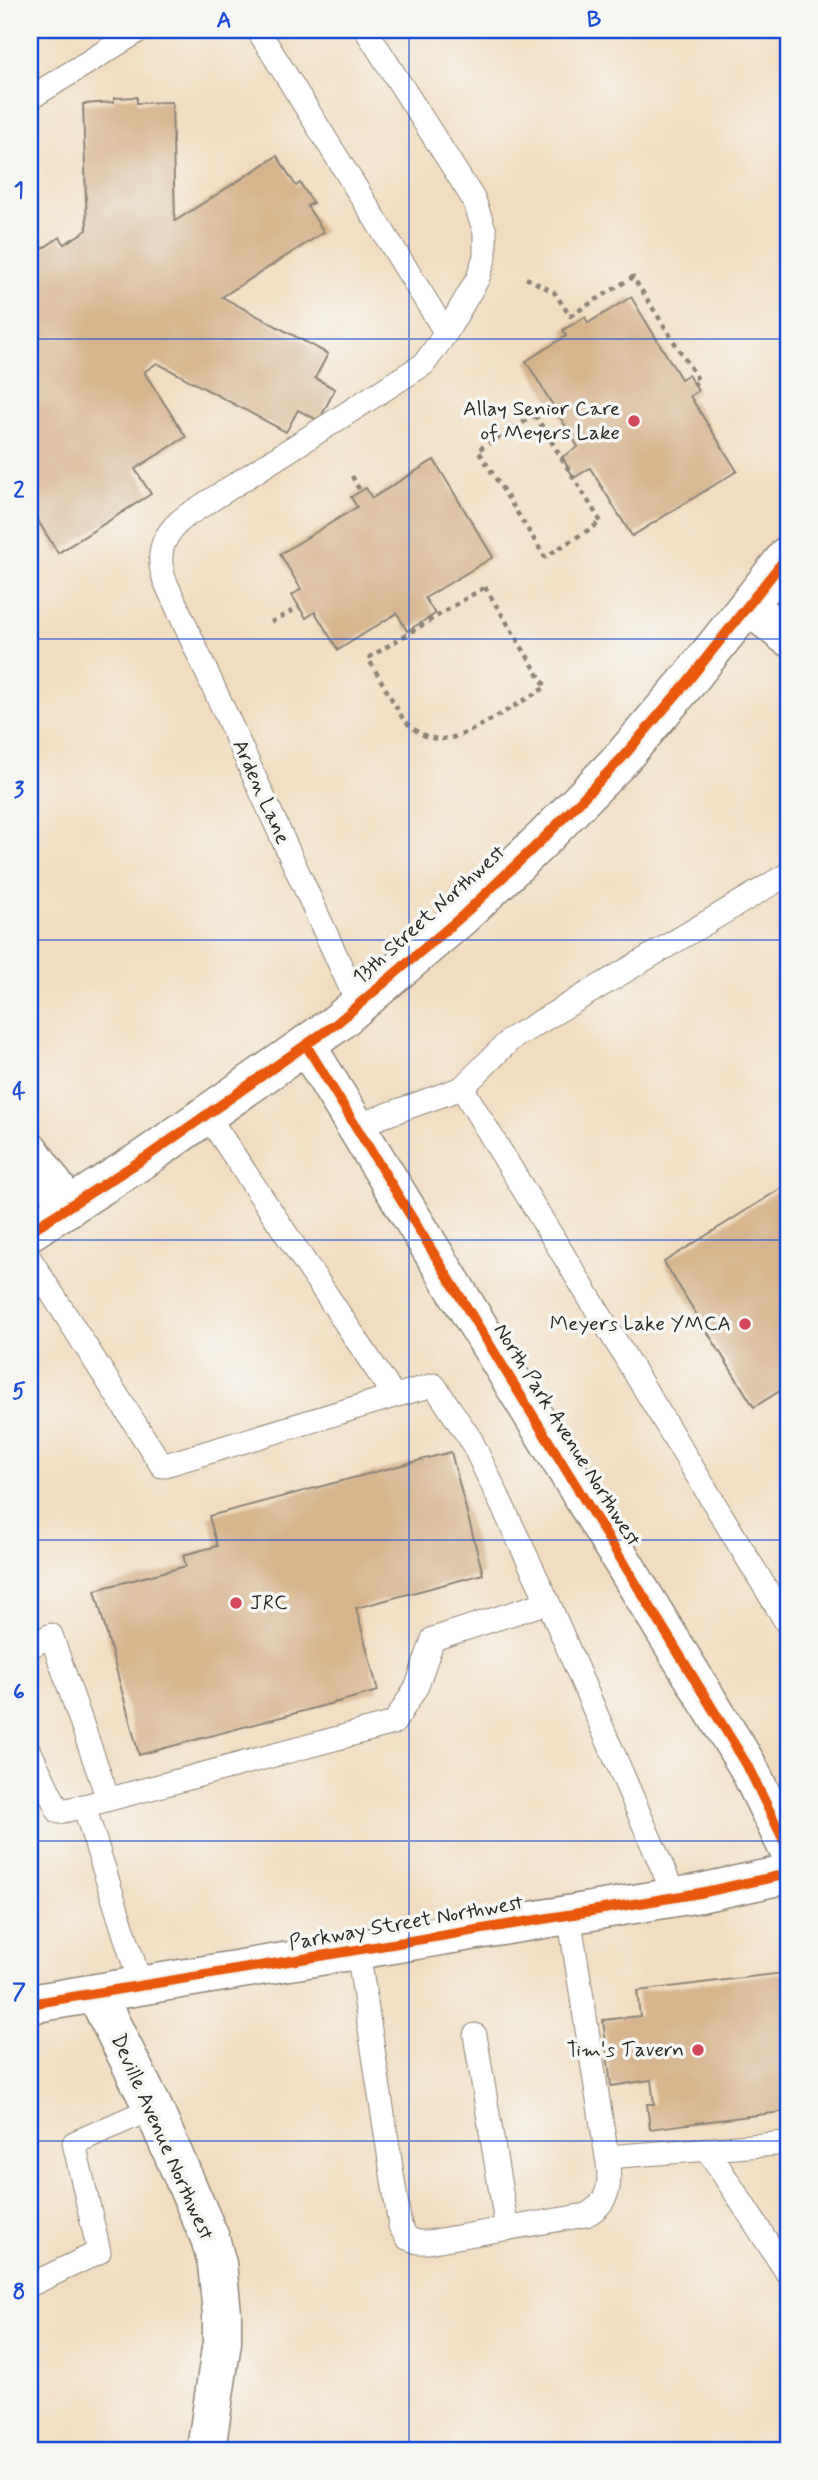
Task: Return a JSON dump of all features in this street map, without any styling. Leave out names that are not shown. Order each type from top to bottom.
[{"type":"street","name":"13th Street Northwest","points":[[30,1231],[145,1158],[306,1045],[461,917],[622,758],[788,555]]},
{"type":"street","points":[[749,606],[788,636]]},
{"type":"street","name":"North Park Avenue Northwest","points":[[306,1045],[747,1765],[788,1852]]},
{"type":"street","points":[[30,1151],[69,1207]]},
{"type":"street","name":"Parkway Street Northwest","points":[[30,2004],[675,1897],[788,1852]]},
{"type":"street","name":"Deville Avenue Northwest","points":[[96,1994],[153,2108],[210,2238],[217,2264],[222,2342],[206,2450]]},
{"type":"lane","points":[[30,98],[140,30]]},
{"type":"lane","points":[[258,30],[446,334]]},
{"type":"lane","points":[[366,30],[474,200],[482,220],[486,245],[482,267],[446,334]]},
{"type":"lane","name":"Arden Lane","points":[[358,1004],[165,580],[160,553],[166,537],[178,522],[424,365],[446,334]]},
{"type":"lane","points":[[355,1126],[462,1088],[510,1039],[788,874]]},
{"type":"lane","points":[[462,1088],[788,1625]]},
{"type":"lane","points":[[207,1115],[394,1396]]},
{"type":"lane","points":[[30,1259],[162,1466],[434,1385],[471,1440],[548,1602],[675,1897]]},
{"type":"lane","points":[[30,1752],[59,1812],[394,1723],[417,1686],[432,1639],[548,1602]]},
{"type":"lane","points":[[30,1647],[51,1635],[108,1800]]},
{"type":"lane","points":[[84,1806],[141,1986]]},
{"type":"lane","points":[[358,1951],[400,2226],[404,2235],[413,2241],[428,2242],[576,2218],[596,2210],[608,2193],[610,2175],[569,1915]]},
{"type":"lane","points":[[475,2035],[507,2229]]},
{"type":"lane","points":[[30,2285],[99,2252],[74,2143],[153,2108]]},
{"type":"lane","points":[[607,2157],[788,2143]]},
{"type":"lane","points":[[707,2148],[788,2274]]},
{"type":"path","points":[[526,278],[554,292],[570,316],[633,277],[699,381],[694,384]]},
{"type":"path","points":[[535,415],[562,457],[601,522],[545,557],[478,450],[535,415]]},
{"type":"path","points":[[352,476],[360,491]]},
{"type":"path","points":[[485,587],[547,687],[466,735],[435,739],[410,726],[368,658],[485,587]]},
{"type":"path","points":[[271,622],[300,607]]},
{"type":"building","points":[[137,97],[137,103],[172,102],[175,221],[277,156],[296,186],[300,183],[313,203],[307,206],[324,232],[222,297],[328,354],[315,378],[335,389],[319,421],[298,410],[286,432],[157,363],[144,372],[186,437],[135,469],[151,494],[58,553],[30,508],[30,230],[42,249],[60,237],[64,244],[87,230],[83,104]]},
{"type":"building","name":"Allay Senior Care of Meyers Lake","points":[[631,297],[681,379],[688,375],[694,384],[698,391],[690,396],[737,471],[632,536],[590,468],[574,478],[562,457],[578,447],[526,361],[566,336],[563,330],[585,317],[588,323]]},
{"type":"building","name":"Allay Senior Care of Meyers Lake","points":[[434,460],[493,557],[425,598],[435,614],[407,631],[397,613],[338,650],[315,612],[306,618],[292,595],[301,589],[280,554],[357,507],[351,497],[366,488],[372,498]]},
{"type":"building","name":"Meyers Lake YMCA","points":[[788,1184],[788,1386],[754,1407],[664,1262]]},
{"type":"building","name":"JRC","points":[[451,1452],[483,1574],[356,1608],[378,1691],[139,1755],[95,1590],[186,1566],[183,1555],[217,1546],[209,1516]]},
{"type":"building","name":"Tim's Tavern","points":[[783,1973],[785,1984],[788,1983],[788,2111],[650,2129],[647,2104],[654,2104],[651,2080],[611,2086],[603,2020],[640,2016],[637,1991]]},
{"type":"building","points":[[30,2187],[37,2231],[30,2232]]},
{"type":"cycle path","points":[[30,1231],[145,1158],[337,1023],[461,917],[544,838],[622,758],[688,681],[788,555]]},
{"type":"cycle path","points":[[306,1045],[747,1765],[788,1849]]},
{"type":"cycle path","points":[[30,2004],[700,1893],[788,1874]]},
{"type":"place","name":"Allay Senior Care of Meyers Lake","points":[[634,421]]},
{"type":"place","name":"Meyers Lake YMCA","points":[[745,1324]]},
{"type":"place","name":"JRC","points":[[236,1603]]},
{"type":"place","name":"Tim's Tavern","points":[[698,2050]]}]
